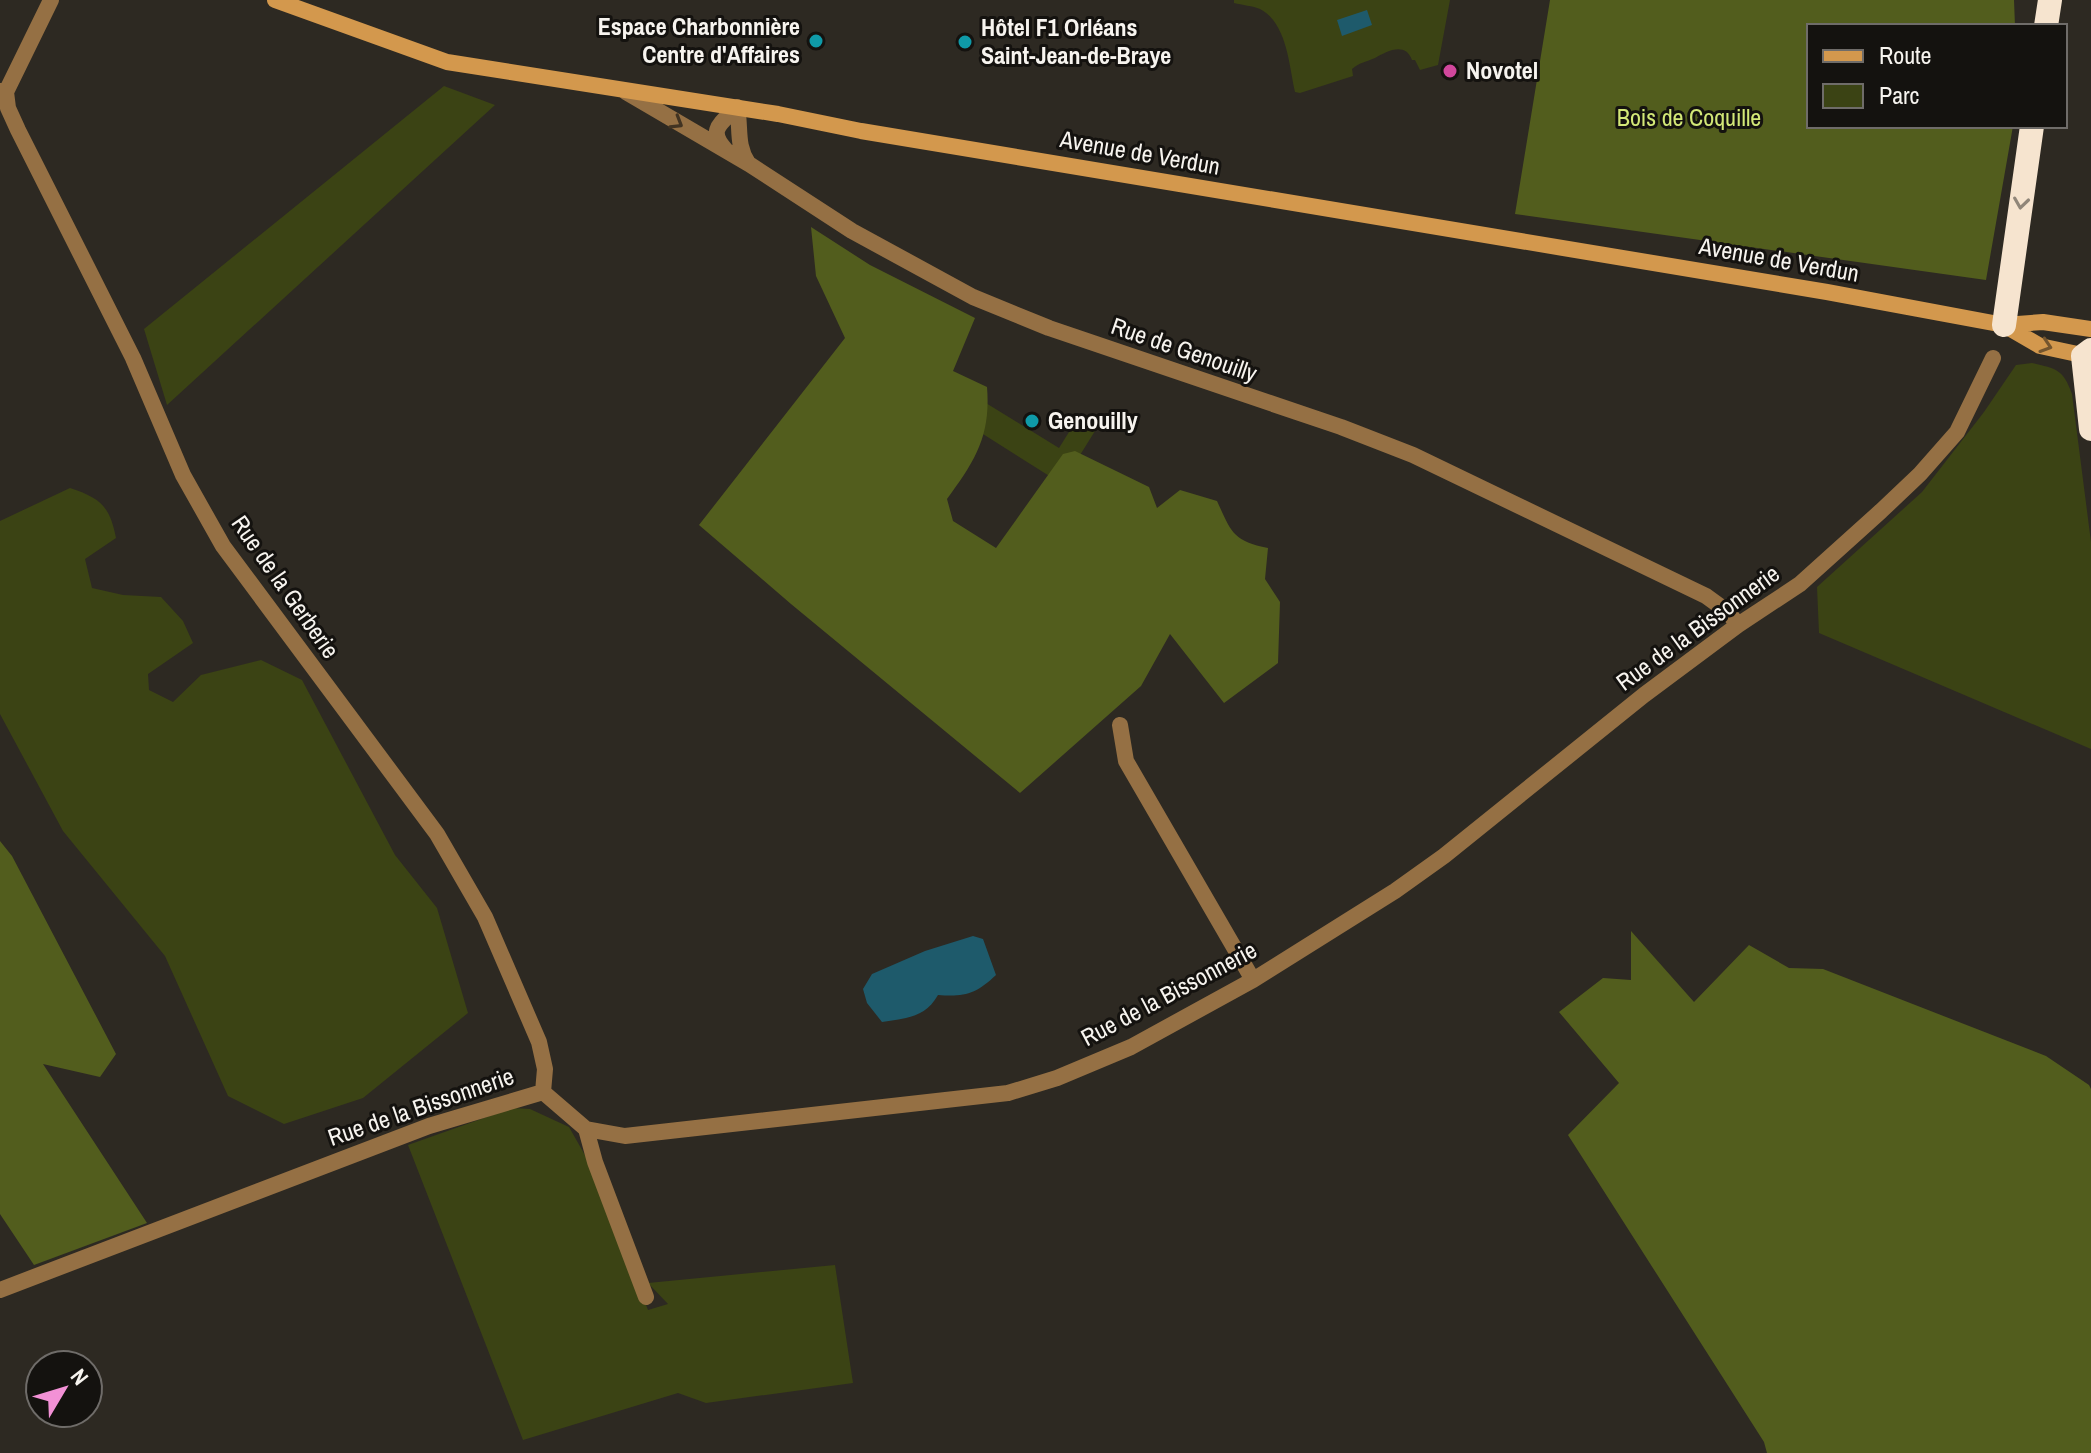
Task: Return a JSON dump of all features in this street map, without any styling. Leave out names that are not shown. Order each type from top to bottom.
[{"type":"highway","points":[[2046,24],[2050,0]]},
{"type":"highway","points":[[2004,325],[2032,128]]},
{"type":"highway","points":[[2088,355],[2091,429]]},
{"type":"main road","name":"Avenue de Verdun","points":[[275,0],[447,62],[737,107],[861,131],[1827,292],[2004,325],[2043,322],[2091,329]]},
{"type":"main road","name":"Avenue de Verdun","points":[[2004,325],[2040,346],[2088,355]]},
{"type":"street","points":[[3,92],[51,0]]},
{"type":"street","name":"Rue de la Gerberie","points":[[3,92],[18,130],[133,358],[183,475],[223,546],[437,834],[485,917],[539,1042],[545,1069],[543,1092]]},
{"type":"street","name":"Rue de Genouilly","points":[[626,92],[749,164],[852,231],[973,297],[1049,328],[1341,427],[1413,455],[1706,596],[1728,612],[1738,625]]},
{"type":"street","points":[[729,153],[716,139],[716,132],[719,124],[737,107]]},
{"type":"street","points":[[737,107],[741,129],[739,147],[749,164]]},
{"type":"street","name":"Rue de la Bissonnerie","points":[[0,1290],[414,1132],[543,1092],[586,1129],[625,1136],[1008,1093],[1057,1078],[1131,1047],[1253,980],[1395,891],[1444,856],[1644,695],[1738,625],[1800,584],[1920,474],[1957,432],[1993,358]]},
{"type":"street","points":[[1120,725],[1126,761],[1253,980]]},
{"type":"street","points":[[586,1129],[595,1162],[646,1297]]},
{"type":"green space","points":[[1234,0],[1450,0],[1438,65],[1420,70],[1409,54],[1395,50],[1358,65],[1352,69],[1353,76],[1300,93],[1295,92],[1285,46],[1276,24],[1260,9],[1234,3]]},
{"type":"green space","name":"Bois de Coquille","points":[[1550,0],[2014,0],[2015,24],[1807,24],[1807,128],[2013,128],[1986,280],[1515,214]]},
{"type":"green space","points":[[444,86],[495,105],[167,405],[144,329]]},
{"type":"green space","points":[[811,227],[870,265],[975,318],[953,371],[987,387],[988,404],[979,447],[947,499],[953,521],[996,548],[1063,454],[1075,451],[1149,487],[1157,508],[1180,490],[1217,501],[1234,533],[1247,542],[1268,548],[1265,579],[1280,602],[1278,663],[1224,703],[1170,634],[1141,686],[1020,793],[699,525],[845,338],[816,276]]},
{"type":"green space","points":[[2032,363],[2058,371],[2072,394],[2091,542],[2091,749],[1819,633],[1817,587],[1922,492],[2016,365]]},
{"type":"green space","points":[[968,392],[1059,448],[1069,432],[1084,424],[1095,431],[1062,484],[953,415]]},
{"type":"green space","points":[[70,488],[102,505],[111,519],[116,538],[85,559],[92,588],[123,595],[161,597],[183,621],[193,643],[148,674],[149,690],[173,702],[201,675],[261,660],[302,680],[395,855],[437,908],[468,1013],[363,1098],[284,1124],[228,1096],[165,956],[63,831],[0,714],[0,521]]},
{"type":"green space","points":[[0,841],[12,856],[116,1054],[100,1077],[43,1064],[147,1223],[34,1265],[0,1214]]},
{"type":"green space","points":[[1631,931],[1694,1002],[1749,945],[1789,968],[1823,969],[2046,1056],[2089,1085],[2091,1453],[1767,1453],[1764,1442],[1568,1135],[1619,1083],[1559,1012],[1603,978],[1631,980]]},
{"type":"green space","points":[[512,1108],[530,1109],[569,1127],[590,1164],[648,1310],[668,1304],[648,1283],[835,1265],[853,1383],[706,1403],[678,1393],[523,1440],[408,1145]]},
{"type":"water","points":[[1367,10],[1372,25],[1342,36],[1337,20]]},
{"type":"water","points":[[973,936],[983,939],[996,975],[976,990],[963,995],[938,995],[921,1013],[882,1022],[867,1003],[863,989],[872,974],[925,951]]},
{"type":"place","name":"Espace Charbonnière Centre d'Affaires","points":[[816,41]]},
{"type":"place","name":"Hôtel F1 Orléans Saint-Jean-de-Braye","points":[[965,42]]},
{"type":"place","name":"Novotel","points":[[1450,71]]},
{"type":"place","name":"Genouilly","points":[[1032,421]]}]
